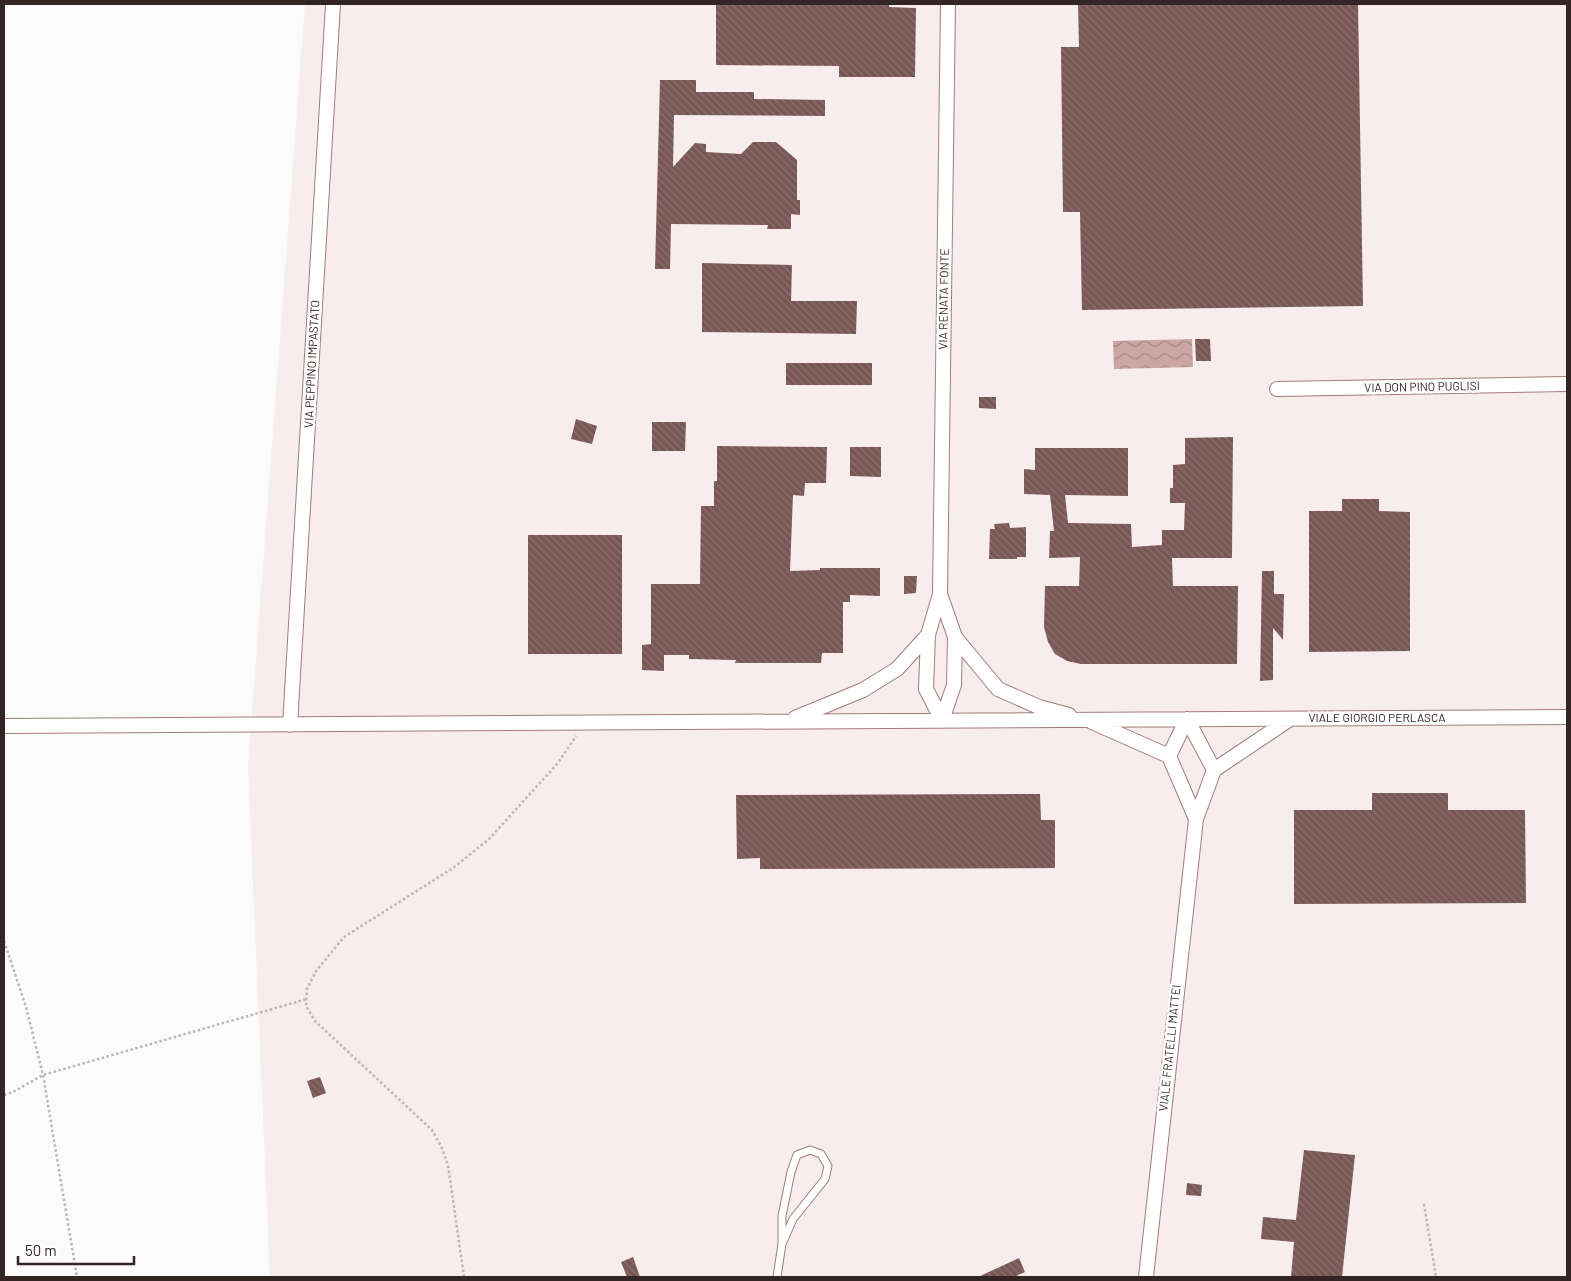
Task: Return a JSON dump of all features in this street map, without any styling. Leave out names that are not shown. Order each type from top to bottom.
[{"type":"street","name":"VIA PEPPINO IMPASTATO","points":[[290,725],[333,4]]},
{"type":"street","name":"VIA RENATA FONTE","points":[[942,720],[926,688],[928,635],[940,594],[948,4]]},
{"type":"street","name":"VIA DON PINO PUGLISI","points":[[1277,389],[1567,384]]},
{"type":"street","name":"VIA RENATA FONTE","points":[[940,594],[955,637],[998,689],[1038,707],[1088,720]]},
{"type":"street","name":"VIA RENATA FONTE","points":[[787,721],[863,690],[897,669],[928,635]]},
{"type":"street","name":"VIA RENATA FONTE","points":[[942,720],[954,685],[955,637]]},
{"type":"street","name":"VIALE GIORGIO PERLASCA","points":[[1088,720],[1567,717]]},
{"type":"street","points":[[4,726],[1088,720],[1169,756],[1187,719]]},
{"type":"street","points":[[1187,719],[1214,770],[1290,719]]},
{"type":"street","name":"VIALE FRATELLI MATTEI","points":[[1169,756],[1196,819]]},
{"type":"street","name":"VIALE FRATELLI MATTEI","points":[[1146,1277],[1196,819],[1214,770]]},
{"type":"lane","points":[[777,1277],[782,1244],[782,1216],[791,1172],[797,1155],[810,1150],[821,1154],[828,1166],[825,1180],[793,1219],[782,1244]]},
{"type":"path","points":[[464,1277],[448,1166],[441,1146],[432,1130],[315,1021],[306,1006],[306,989],[316,971],[344,937],[453,868],[488,839],[558,763],[586,723]]},
{"type":"path","points":[[4,941],[26,1007],[43,1075],[77,1277]]},
{"type":"path","points":[[4,1095],[43,1075],[306,1000]]},
{"type":"path","points":[[1424,1204],[1436,1277]]},
{"type":"shaded area","points":[[305,4],[1567,4],[1567,1277],[270,1277],[248,767]]},
{"type":"water","points":[[1192,339],[1193,367],[1114,369],[1113,341]]},
{"type":"building","points":[[716,4],[889,4],[889,7],[916,8],[915,77],[839,77],[839,66],[716,65]]},
{"type":"building","points":[[1078,4],[1358,4],[1363,306],[1082,310],[1080,212],[1063,212],[1061,47],[1079,47]]},
{"type":"building","points":[[660,80],[696,80],[696,92],[754,92],[754,99],[825,100],[825,116],[674,115],[673,167],[695,143],[706,144],[706,152],[741,154],[753,142],[776,142],[797,160],[797,200],[800,200],[800,215],[791,214],[791,229],[767,229],[768,225],[671,224],[670,269],[655,269]]},
{"type":"building","points":[[702,263],[792,265],[791,301],[857,301],[856,334],[702,332]]},
{"type":"building","points":[[1195,339],[1210,339],[1211,361],[1196,361]]},
{"type":"building","points":[[786,363],[872,363],[872,385],[786,385]]},
{"type":"building","points":[[979,397],[996,397],[996,409],[979,408]]},
{"type":"building","points":[[576,419],[597,426],[592,444],[571,439]]},
{"type":"building","points":[[652,422],[686,422],[685,451],[652,451]]},
{"type":"building","points":[[1233,437],[1232,558],[1172,558],[1173,586],[1238,586],[1237,664],[1081,664],[1067,661],[1055,654],[1048,642],[1044,627],[1045,586],[1079,586],[1080,557],[1049,558],[1050,531],[1054,531],[1050,495],[1024,494],[1024,469],[1035,470],[1035,448],[1128,448],[1128,496],[1065,495],[1068,523],[1131,524],[1132,547],[1162,545],[1162,530],[1184,530],[1185,503],[1170,503],[1170,488],[1173,488],[1173,465],[1185,464],[1185,438]]},
{"type":"building","points":[[717,446],[827,447],[826,483],[805,483],[804,496],[793,495],[790,571],[820,570],[820,568],[880,568],[880,596],[850,595],[850,602],[843,602],[843,653],[822,653],[821,663],[735,663],[736,660],[689,659],[689,655],[664,655],[664,671],[642,670],[642,645],[651,644],[651,584],[700,584],[701,506],[714,506],[714,481],[717,481]]},
{"type":"building","points":[[850,447],[881,447],[881,477],[850,476]]},
{"type":"building","points":[[1342,499],[1379,499],[1379,511],[1410,512],[1410,651],[1309,652],[1309,511],[1342,511]]},
{"type":"building","points":[[1009,523],[1010,528],[1026,527],[1026,557],[1017,557],[1017,559],[989,559],[990,529],[995,529],[994,524]]},
{"type":"building","points":[[528,535],[622,535],[622,654],[528,654]]},
{"type":"building","points":[[1262,571],[1274,571],[1274,594],[1284,594],[1283,640],[1273,628],[1273,680],[1260,681]]},
{"type":"building","points":[[904,576],[917,576],[916,593],[904,594]]},
{"type":"building","points":[[1372,793],[1448,793],[1448,810],[1525,810],[1526,903],[1294,904],[1294,810],[1372,810]]},
{"type":"building","points":[[1040,794],[1041,820],[1055,820],[1055,868],[760,869],[760,858],[737,859],[736,795]]},
{"type":"building","points":[[320,1077],[326,1093],[313,1098],[307,1081]]},
{"type":"building","points":[[1304,1150],[1355,1155],[1342,1277],[1291,1277],[1294,1242],[1261,1239],[1263,1217],[1296,1220]]},
{"type":"building","points":[[1187,1183],[1202,1185],[1201,1196],[1186,1195]]},
{"type":"building","points":[[633,1257],[640,1277],[627,1277],[621,1262]]},
{"type":"building","points":[[1019,1258],[1025,1272],[1014,1277],[978,1277]]}]
